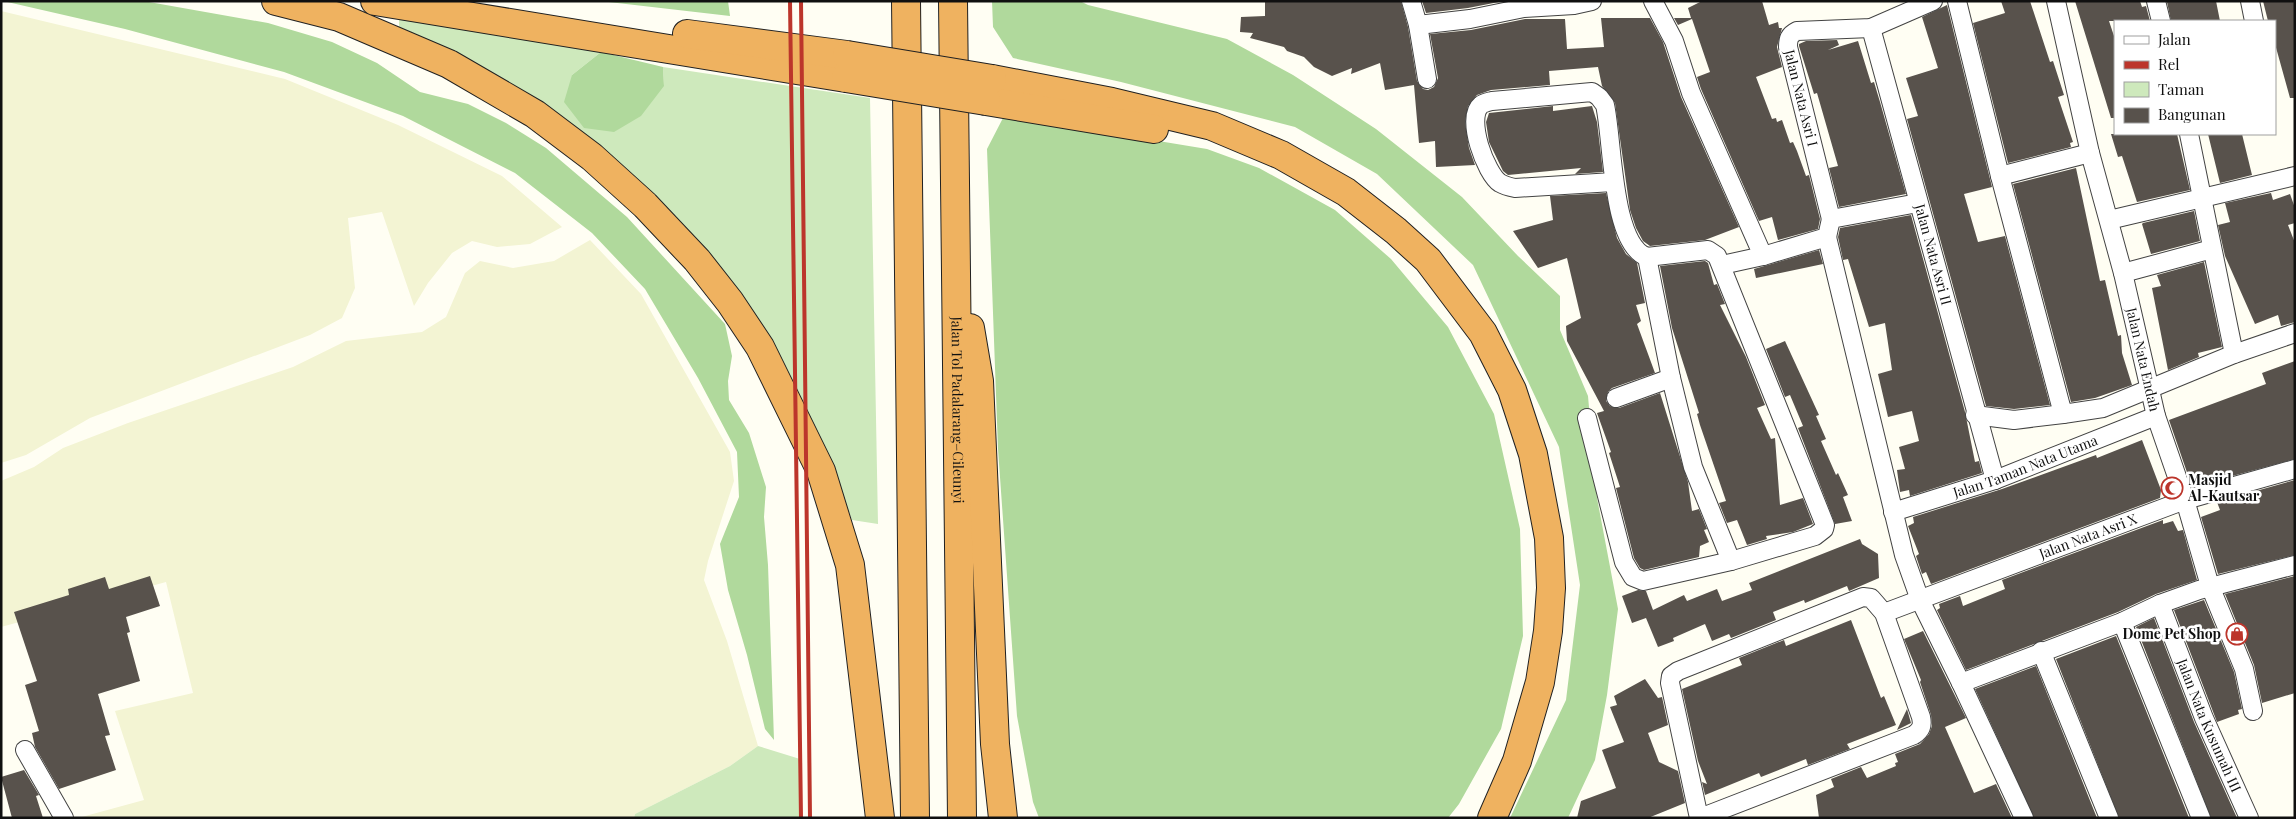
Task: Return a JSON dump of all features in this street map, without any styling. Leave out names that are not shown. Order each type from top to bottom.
[{"type":"highway","points":[[276,1],[340,17],[449,64],[535,114],[592,157],[645,204],[697,260],[730,302],[760,347],[821,471],[850,565],[880,818]]},
{"type":"highway","points":[[375,1],[846,67]]},
{"type":"highway","points":[[458,1],[989,90],[1112,102],[1212,126],[1281,155],[1346,192],[1396,231],[1428,260],[1483,333],[1512,390],[1534,454],[1549,538],[1551,588],[1548,631],[1540,682],[1517,761],[1492,818]]},
{"type":"highway","points":[[906,1],[915,818]]},
{"type":"highway","name":"Jalan Tol Padalarang–Cileunyi","points":[[953,1],[962,818]]},
{"type":"highway","points":[[989,90],[1168,131],[1224,146],[1281,170],[1354,213],[1394,245],[1424,275],[1460,324],[1496,386],[1518,450],[1534,520],[1538,570],[1537,611],[1532,653],[1521,706],[1496,777],[1474,818]]},
{"type":"highway","points":[[956,243],[979,381],[995,744],[1004,818]]},
{"type":"street","points":[[1411,1],[1418,25],[1427,79]]},
{"type":"street","points":[[1418,25],[1470,19],[1524,8],[1574,6],[1592,1]]},
{"type":"street","points":[[1647,1],[1653,1],[1674,41],[1691,92],[1763,256]]},
{"type":"street","name":"Jalan Nata Asri I","points":[[1831,219],[1788,47],[1791,33],[1797,31],[1872,28],[1934,1]]},
{"type":"street","points":[[1958,1],[2000,176],[2063,414]]},
{"type":"street","name":"Jalan Nata Endah","points":[[2056,1],[2090,153],[2123,273],[2156,416],[2185,500],[2210,586],[2244,669],[2253,710]]},
{"type":"street","points":[[2156,1],[2161,20]]},
{"type":"street","points":[[2250,1],[2254,20]]},
{"type":"street","name":"Jalan Nata Asri II","points":[[1872,28],[1975,414],[1995,480]]},
{"type":"street","points":[[1587,418],[1624,562],[1632,577],[1643,581],[1731,561],[1815,536],[1822,532],[1825,525],[1717,256],[1708,250],[1647,257],[1639,254],[1633,248],[1620,211],[1613,182],[1605,105],[1599,97],[1592,92],[1492,101],[1481,105],[1476,112],[1476,131],[1483,158],[1500,183],[1515,188],[1613,182]]},
{"type":"street","points":[[2189,135],[2234,354]]},
{"type":"street","points":[[2000,176],[2090,153]]},
{"type":"street","points":[[2109,220],[2295,176]]},
{"type":"street","points":[[1918,203],[1831,219],[1827,237],[1893,512],[1920,600],[2024,818]]},
{"type":"street","points":[[1722,265],[1763,256],[1827,237]]},
{"type":"street","points":[[2123,273],[2212,249]]},
{"type":"street","points":[[1647,257],[1671,378],[1693,467],[1731,561]]},
{"type":"street","points":[[1975,414],[2014,420],[2103,408],[2234,354],[2295,333]]},
{"type":"street","points":[[1616,398],[1671,378]]},
{"type":"street","name":"Jalan Taman Nata Utama","points":[[1893,512],[1995,480],[2156,416]]},
{"type":"street","name":"Jalan Nata Asri X","points":[[1884,613],[2185,500],[2295,469]]},
{"type":"street","points":[[1961,683],[2041,651],[2122,622],[2160,604],[2210,586],[2295,565]]},
{"type":"street","points":[[1863,596],[1871,598],[1884,613],[1921,717],[1923,725],[1920,731],[1914,735],[1700,818],[1670,683],[1671,676],[1678,671],[1863,596]]},
{"type":"street","name":"Jalan Nata Kusumah III","points":[[2160,604],[2204,718],[2249,818]]},
{"type":"street","points":[[2122,622],[2201,818]]},
{"type":"street","points":[[2041,651],[2109,818]]},
{"type":"street","points":[[25,750],[64,818]]},
{"type":"green space","points":[[3,1],[149,2],[268,23],[332,42],[377,63],[420,92],[468,104],[506,123],[546,148],[627,217],[725,324],[732,356],[728,381],[729,400],[749,433],[766,487],[764,517],[768,565],[774,740],[765,729],[747,655],[728,590],[720,544],[739,497],[737,452],[698,378],[645,289],[592,233],[515,173],[403,116],[284,72],[125,29]]},
{"type":"green space","points":[[600,1],[728,1],[730,16]]},
{"type":"green space","points":[[992,1],[1080,1],[1088,5],[1227,39],[1293,75],[1376,129],[1462,197],[1518,256],[1560,296],[1560,330],[1588,396],[1597,498],[1618,609],[1607,695],[1595,760],[1568,818],[1510,818],[1566,700],[1580,585],[1559,447],[1473,265],[1377,174],[1295,127],[1121,82],[1013,58],[993,27]]},
{"type":"green space","points":[[1,11],[285,79],[398,125],[502,176],[562,227],[530,244],[497,247],[472,241],[452,253],[428,283],[414,306],[382,212],[348,218],[355,288],[342,318],[310,335],[90,418],[26,455],[1,463]]},
{"type":"green space","points":[[399,18],[601,52],[572,75],[664,86],[663,67],[870,98],[878,524],[852,520],[826,452],[663,206],[399,31]]},
{"type":"green space","points":[[601,52],[663,67],[664,86],[641,116],[614,132],[584,128],[564,102],[572,75]]},
{"type":"green space","points":[[1003,118],[1031,120],[1207,149],[1259,168],[1335,210],[1391,259],[1448,327],[1494,414],[1520,529],[1523,636],[1501,729],[1459,804],[1448,818],[1039,818],[1033,802],[1017,716],[998,449],[987,149]]},
{"type":"green space","points":[[590,240],[641,294],[730,452],[734,481],[708,561],[704,580],[727,641],[758,746],[730,766],[635,814],[634,818],[78,818],[144,800],[115,711],[193,693],[166,582],[1,627],[1,481],[34,467],[63,448],[128,423],[293,367],[346,341],[422,332],[446,317],[465,273],[480,261],[513,268],[554,261]]},
{"type":"green space","points":[[758,746],[800,759],[800,818],[634,818],[635,814],[730,766]]},
{"type":"building","points":[[1265,1],[1401,1],[1408,27],[1417,81],[1423,89],[1428,90],[1434,87],[1438,78],[1430,34],[1471,30],[1525,19],[1565,19],[1567,49],[1604,47],[1601,18],[1650,18],[1663,42],[1681,97],[1739,227],[1705,240],[1650,246],[1643,241],[1630,210],[1615,103],[1602,86],[1598,67],[1549,71],[1550,85],[1491,90],[1477,95],[1468,106],[1465,122],[1469,148],[1475,165],[1436,167],[1435,141],[1419,143],[1414,85],[1385,90],[1380,63],[1351,74],[1352,68],[1332,76],[1314,67],[1304,57],[1287,51],[1284,47],[1250,38],[1253,33],[1240,32],[1241,17],[1265,16]]},
{"type":"building","points":[[1422,1],[1504,1],[1426,13]]},
{"type":"building","points":[[1702,1],[1762,1],[1769,25],[1778,22],[1779,28],[1782,28],[1777,47],[1782,67],[1756,77],[1772,119],[1776,118],[1777,122],[1782,120],[1790,143],[1793,142],[1806,176],[1809,175],[1820,219],[1818,229],[1778,240],[1772,217],[1759,221],[1697,77],[1710,72],[1692,19],[1678,25],[1674,18],[1691,18],[1688,8]]},
{"type":"building","points":[[2001,1],[2030,1],[2050,62],[2053,61],[2064,95],[2058,97],[2073,142],[2070,143],[2071,147],[2008,163],[1973,23],[2005,13]]},
{"type":"building","points":[[2075,1],[2140,1],[2142,7],[2146,6],[2150,20],[2109,21],[2114,36],[2114,118],[2111,118]]},
{"type":"building","points":[[2216,1],[2220,20],[2171,20],[2167,2]]},
{"type":"building","points":[[2263,1],[2295,1],[2295,98],[2290,98],[2276,48],[2276,20],[2268,20]]},
{"type":"building","points":[[1947,5],[1992,187],[1964,194],[1978,242],[2005,236],[2050,405],[2014,409],[1986,406],[1907,119],[1918,116],[1906,78],[1938,68],[1922,17]]},
{"type":"building","points":[[1837,40],[1839,45],[1828,50],[1858,41],[1871,83],[1874,82],[1906,194],[1839,207],[1829,168],[1838,166],[1817,93],[1814,94],[1799,46],[1799,44],[1806,41]]},
{"type":"building","points":[[1553,106],[1553,111],[1592,106],[1597,122],[1603,172],[1575,174],[1581,168],[1508,175],[1503,171],[1489,142],[1486,122],[1489,113]]},
{"type":"building","points":[[2111,134],[2177,135],[2190,190],[2137,202],[2122,156],[2118,157]]},
{"type":"building","points":[[2208,135],[2242,135],[2252,175],[2220,183]]},
{"type":"building","points":[[2076,168],[2100,281],[2105,280],[2118,336],[2121,335],[2122,353],[2132,385],[2095,398],[2071,402],[2013,184]]},
{"type":"building","points":[[1606,193],[1617,238],[1626,254],[1637,263],[1645,303],[1636,305],[1641,321],[1637,324],[1655,373],[1612,388],[1608,392],[1606,401],[1610,406],[1619,408],[1660,393],[1688,482],[1692,511],[1699,509],[1707,529],[1704,530],[1709,542],[1700,546],[1699,557],[1644,570],[1640,568],[1634,558],[1616,488],[1620,487],[1609,453],[1611,452],[1597,413],[1604,411],[1567,341],[1566,326],[1581,318],[1567,258],[1538,268],[1513,231],[1553,220],[1550,196]]},
{"type":"building","points":[[2271,193],[2273,200],[2290,194],[2295,208],[2295,223],[2288,225],[2295,243],[2295,322],[2281,326],[2278,315],[2255,324],[2225,256],[2218,225],[2230,222],[2225,203]]},
{"type":"building","points":[[2194,211],[2200,241],[2151,254],[2143,223]]},
{"type":"building","points":[[1911,215],[1965,412],[1975,462],[1979,461],[1982,473],[1910,496],[1909,490],[1900,492],[1897,470],[1905,469],[1899,447],[1919,441],[1912,411],[1888,417],[1878,374],[1892,370],[1885,323],[1869,327],[1848,259],[1843,260],[1838,237],[1840,228]]},
{"type":"building","points":[[1819,250],[1823,264],[1756,278],[1754,269]]},
{"type":"building","points":[[1705,261],[1708,263],[1714,285],[1717,284],[1725,304],[1720,305],[1746,357],[1765,405],[1757,408],[1771,439],[1775,438],[1780,505],[1803,498],[1813,524],[1793,532],[1766,536],[1767,539],[1747,545],[1737,520],[1727,523],[1719,503],[1726,501],[1700,425],[1697,414],[1699,413],[1672,328],[1660,266]]},
{"type":"building","points":[[2204,262],[2222,347],[2198,353],[2199,357],[2168,370],[2152,288],[2161,286],[2157,275]]},
{"type":"building","points":[[1785,341],[1819,415],[1816,416],[1826,439],[1821,441],[1836,475],[1838,473],[1848,495],[1843,497],[1852,521],[1835,524],[1798,428],[1803,426],[1790,395],[1785,397],[1766,349]]},
{"type":"building","points":[[2295,361],[2295,459],[2210,482],[2209,478],[2191,484],[2169,420],[2266,384],[2262,373]]},
{"type":"building","points":[[2142,440],[2161,490],[2160,498],[1931,584],[1926,572],[1922,574],[1916,556],[1919,554],[1908,526],[1914,523],[1913,517],[2002,489],[2096,455],[2097,458]]},
{"type":"building","points":[[2295,480],[2295,555],[2218,574],[2201,517],[2220,510],[2217,502]]},
{"type":"building","points":[[2163,520],[2163,524],[2173,521],[2178,531],[2183,530],[2197,580],[2156,594],[2118,612],[1966,670],[1937,610],[1940,608],[1939,604],[1960,596],[1963,606],[2005,589],[2002,580]]},
{"type":"building","points":[[1860,539],[1862,544],[1878,554],[1879,578],[1849,591],[1847,586],[1805,603],[1804,600],[1773,612],[1776,620],[1731,638],[1729,634],[1712,641],[1705,624],[1673,638],[1674,641],[1658,647],[1646,618],[1632,623],[1622,596],[1638,590],[1646,591],[1653,610],[1684,595],[1687,601],[1717,589],[1722,601],[1752,590],[1749,583]]},
{"type":"building","points":[[150,576],[160,606],[126,617],[130,632],[127,633],[140,681],[98,694],[110,735],[105,736],[116,770],[59,789],[35,747],[32,733],[39,731],[25,685],[37,681],[14,612],[69,595],[68,589],[105,577],[109,589]]},
{"type":"building","points":[[2295,576],[2295,693],[2262,703],[2254,665],[2225,594]]},
{"type":"building","points":[[2204,600],[2234,672],[2242,709],[2238,710],[2239,714],[2217,722],[2174,610]]},
{"type":"building","points":[[2154,618],[2194,722],[2237,818],[2211,818],[2136,627]]},
{"type":"building","points":[[1851,620],[1881,698],[1884,696],[1896,725],[1847,744],[1850,749],[1808,765],[1806,759],[1761,777],[1759,773],[1705,795],[1702,782],[1707,784],[1698,761],[1682,689],[1742,665],[1739,658],[1784,640],[1786,646]]},
{"type":"building","points":[[1923,631],[1966,718],[1945,727],[1974,793],[1996,784],[2012,818],[1819,818],[1816,795],[1834,787],[1831,779],[1861,767],[1867,778],[1896,766],[1895,763],[1898,762],[1895,754],[1920,744],[1929,734],[1932,726],[1931,715],[1920,682],[1921,680],[1904,639]]},
{"type":"building","points":[[2116,636],[2189,818],[2119,818],[2056,659]]},
{"type":"building","points":[[2036,666],[2097,818],[2034,818],[1975,689]]},
{"type":"building","points":[[1645,679],[1658,698],[1662,697],[1668,725],[1648,733],[1659,762],[1678,771],[1685,803],[1648,818],[1577,818],[1581,801],[1616,788],[1602,750],[1624,742],[1610,707],[1617,705],[1614,696]]},
{"type":"building","points":[[1907,709],[1911,723],[1897,730]]},
{"type":"building","points":[[24,770],[39,795],[36,796],[43,818],[12,818],[1,777]]},
{"type":"railway","points":[[790,1],[801,818]]},
{"type":"railway","points":[[801,1],[810,818]]},
{"type":"place","name":"Masjid Al-Kautsar","points":[[2172,488]]},
{"type":"place","name":"Dome Pet Shop","points":[[2237,634]]}]
